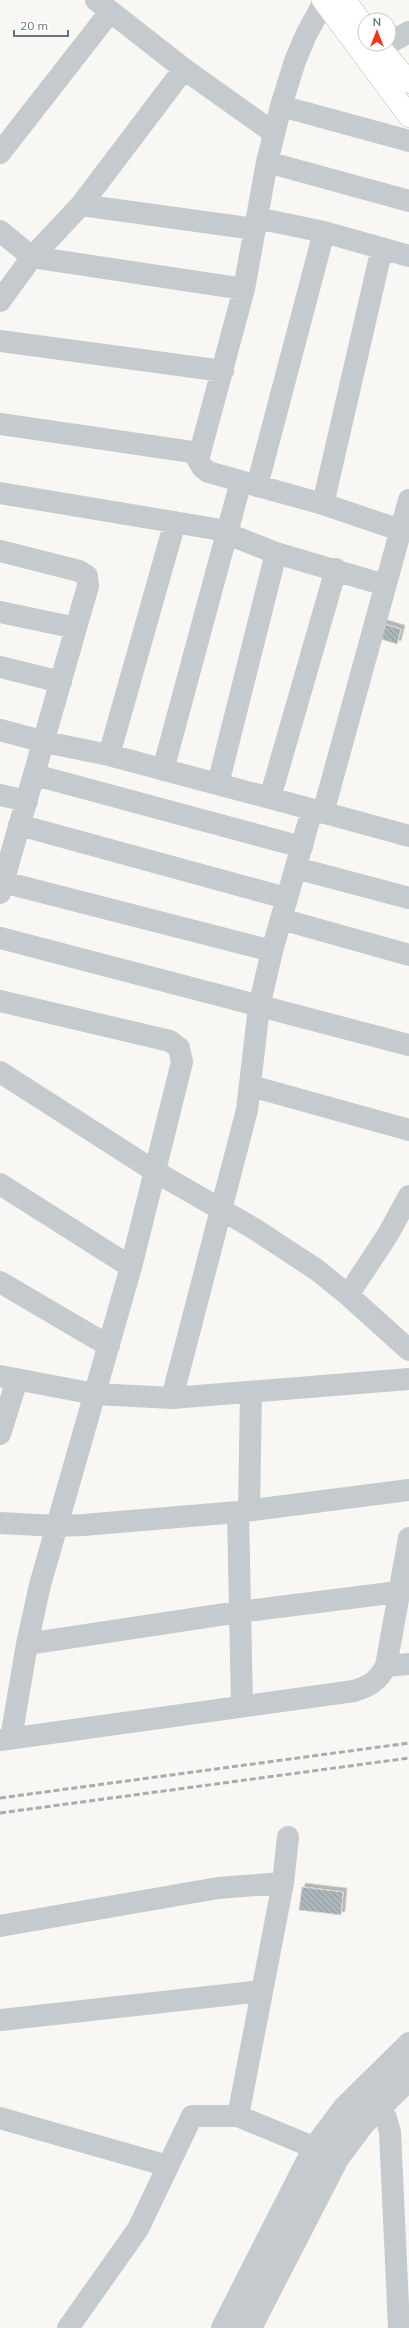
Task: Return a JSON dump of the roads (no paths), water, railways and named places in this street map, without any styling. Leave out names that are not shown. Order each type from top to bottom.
[{"type":"highway","points":[[331,1],[357,22]]},
{"type":"highway","points":[[331,1],[409,116]]},
{"type":"highway","points":[[388,52],[409,82]]},
{"type":"street","points":[[331,1],[306,35],[295,61],[281,106],[267,162],[244,289],[198,460],[202,467],[208,472],[322,504],[402,543]]},
{"type":"street","points":[[0,153],[103,6],[184,69],[274,133]]},
{"type":"street","points":[[397,38],[409,32]]},
{"type":"street","points":[[0,301],[32,257],[81,204],[184,69]]},
{"type":"street","points":[[281,106],[409,141]]},
{"type":"street","points":[[267,162],[409,200]]},
{"type":"street","points":[[81,204],[324,232],[409,256]]},
{"type":"street","points":[[0,232],[32,257],[244,289]]},
{"type":"street","points":[[163,770],[226,533],[249,484],[324,232]]},
{"type":"street","points":[[322,504],[382,248]]},
{"type":"street","points":[[0,341],[223,371]]},
{"type":"street","points":[[0,424],[199,453]]},
{"type":"street","points":[[0,493],[175,522],[226,533],[276,552],[336,569],[385,586]]},
{"type":"street","points":[[172,1398],[222,1211],[251,1086],[259,1007],[272,951],[286,898],[302,847],[317,811],[385,586],[402,543],[409,500]]},
{"type":"street","points":[[109,755],[175,522]]},
{"type":"street","points":[[0,551],[79,571],[87,576],[88,586],[2,888],[272,951]]},
{"type":"street","points":[[218,784],[276,552]]},
{"type":"street","points":[[270,798],[336,569]]},
{"type":"street","points":[[0,612],[76,628]]},
{"type":"street","points":[[0,667],[61,682]]},
{"type":"street","points":[[0,730],[44,742],[109,755],[409,836]]},
{"type":"street","points":[[35,775],[302,847]]},
{"type":"street","points":[[0,795],[27,801]]},
{"type":"street","points":[[20,825],[286,898]]},
{"type":"street","points":[[296,868],[409,898]]},
{"type":"street","points":[[281,919],[409,954]]},
{"type":"street","points":[[0,938],[259,1007],[409,1045]]},
{"type":"street","points":[[0,1001],[170,1041],[179,1048],[182,1062],[156,1172],[131,1267],[57,1526],[5,1739],[242,1705],[354,1692],[369,1686],[379,1678],[386,1666],[398,1592],[409,1538]]},
{"type":"street","points":[[0,1072],[156,1172],[253,1228],[317,1270],[348,1295],[409,1350]]},
{"type":"street","points":[[251,1086],[409,1130]]},
{"type":"street","points":[[0,1184],[131,1267]]},
{"type":"street","points":[[348,1295],[387,1236],[409,1196]]},
{"type":"street","points":[[0,1282],[109,1346]]},
{"type":"street","points":[[0,1434],[8,1378],[95,1394],[172,1398],[251,1393],[409,1379]]},
{"type":"street","points":[[242,1705],[239,1612],[243,1511],[251,1393]]},
{"type":"street","points":[[0,1523],[57,1526],[243,1511],[409,1490]]},
{"type":"street","points":[[27,1644],[239,1612],[398,1592]]},
{"type":"street","points":[[386,1666],[409,1664]]},
{"type":"street","points":[[238,2116],[283,1883],[288,1837]]},
{"type":"street","points":[[0,1926],[218,1888],[283,1883]]},
{"type":"street","points":[[0,2020],[262,1991]]},
{"type":"street","points":[[222,2328],[314,2147],[344,2106],[409,2042]]},
{"type":"street","points":[[237,2328],[323,2157],[343,2127],[409,2060]]},
{"type":"street","points":[[251,2328],[338,2159],[364,2124],[409,2080]]},
{"type":"street","points":[[362,2087],[380,2107],[386,2118],[390,2132],[399,2328]]},
{"type":"street","points":[[68,2328],[138,2229],[192,2116],[238,2116],[314,2147],[338,2159]]},
{"type":"street","points":[[0,2118],[168,2166]]},
{"type":"railway","points":[[0,1798],[409,1743]]},
{"type":"railway","points":[[0,1813],[409,1758]]}]
